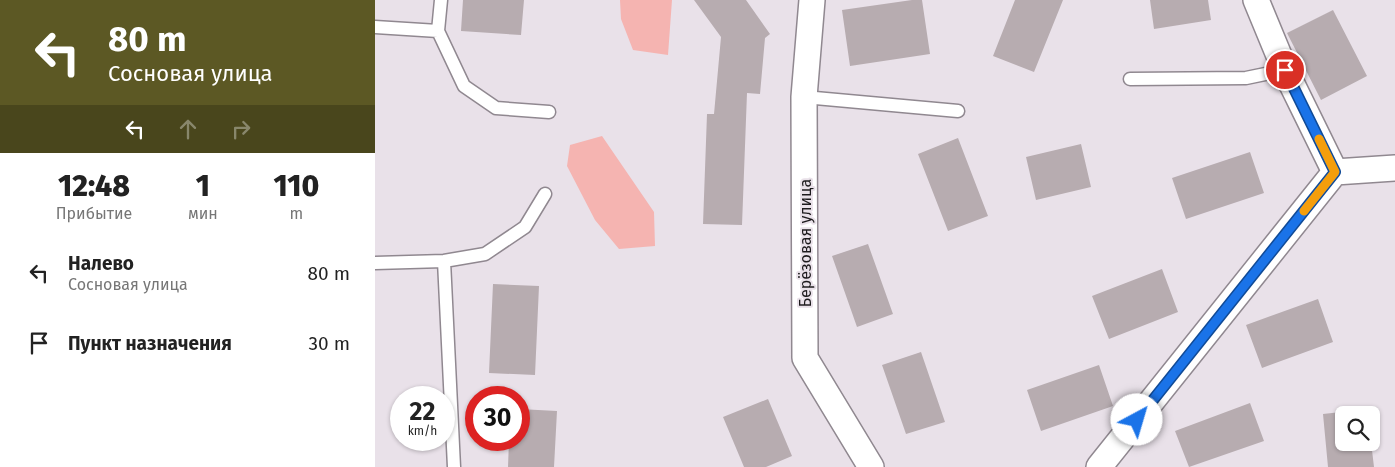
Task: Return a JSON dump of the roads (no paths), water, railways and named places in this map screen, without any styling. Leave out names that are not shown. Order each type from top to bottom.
[{"type":"street","name":"Берёзовая улица","points":[[812,0],[805,97],[805,358],[871,467]]},
{"type":"street","points":[[1256,0],[1285,70],[1335,172]]},
{"type":"street","points":[[1099,467],[1335,172],[1395,168]]},
{"type":"lane","points":[[441,0],[439,31],[464,86],[496,108],[549,112]]},
{"type":"lane","points":[[375,27],[439,31]]},
{"type":"lane","points":[[1130,79],[1247,78],[1285,70]]},
{"type":"lane","points":[[805,97],[958,111]]},
{"type":"lane","points":[[375,263],[444,261],[485,254],[525,227],[545,194]]},
{"type":"lane","points":[[444,261],[454,467]]}]
